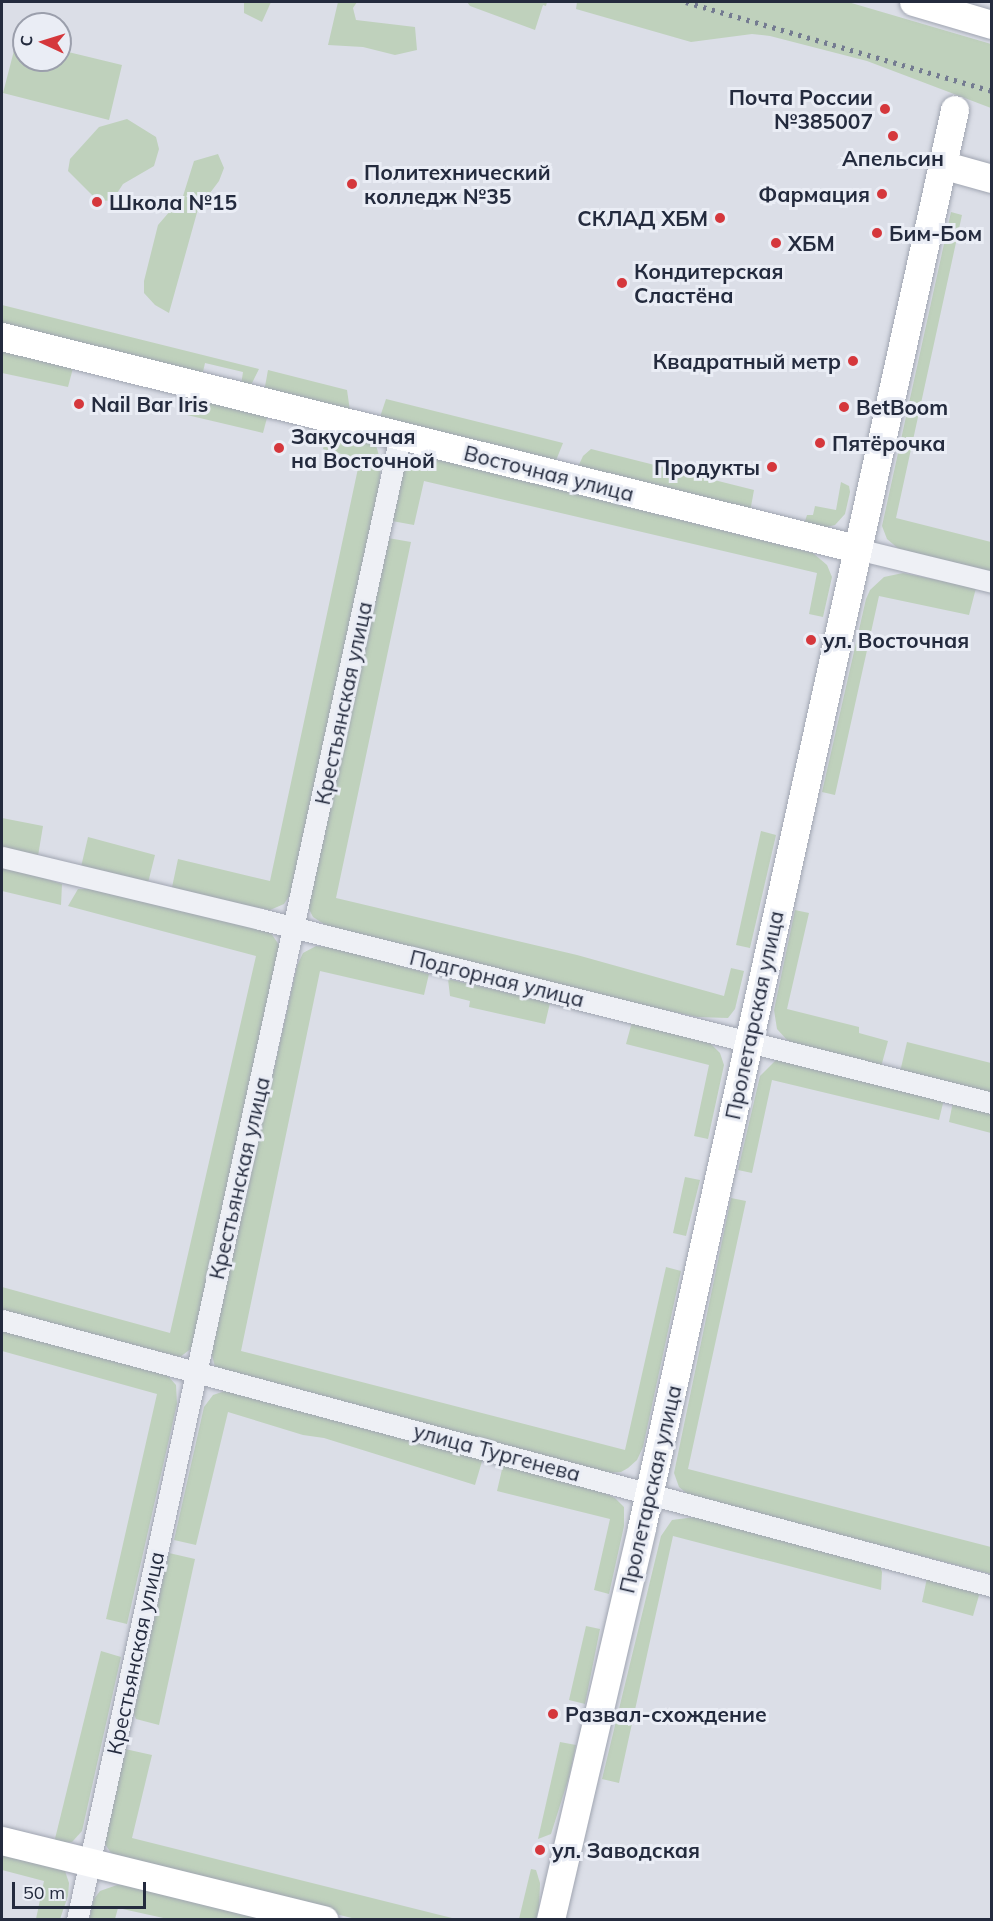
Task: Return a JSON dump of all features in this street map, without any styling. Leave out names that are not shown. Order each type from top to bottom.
[{"type":"street","points":[[914,2],[978,15]]},
{"type":"street","name":"Пролетарская улица","points":[[551,1920],[649,1493],[955,110]]},
{"type":"street","points":[[942,165],[992,180]]},
{"type":"street","name":"Восточная улица","points":[[2,337],[992,582]]},
{"type":"street","name":"Крестьянская улица","points":[[77,1920],[295,927],[400,436]]},
{"type":"street","name":"Подгорная улица","points":[[2,857],[295,927],[992,1103]]},
{"type":"street","name":"улица Тургенева","points":[[2,1320],[992,1586]]},
{"type":"street","points":[[2,1841],[324,1920]]},
{"type":"green space","points":[[244,2],[271,2],[262,22],[244,13]]},
{"type":"green space","points":[[338,2],[357,2],[353,8],[356,20],[415,27],[417,50],[395,55],[363,47],[328,45]]},
{"type":"green space","points":[[467,2],[547,2],[546,6],[543,5],[535,30],[470,6]]},
{"type":"green space","points":[[577,2],[848,2],[991,44],[991,108],[867,61],[770,36],[752,34],[691,42],[576,9]]},
{"type":"green space","points":[[72,53],[122,65],[109,120],[3,93],[12,58],[12,72],[72,72]]},
{"type":"green space","points":[[127,119],[156,137],[159,149],[154,166],[123,184],[112,201],[97,200],[68,171],[70,159],[99,127]]},
{"type":"green space","points":[[218,154],[224,168],[219,181],[198,209],[169,313],[155,305],[144,293],[144,281],[158,225],[183,196],[194,161]]},
{"type":"green space","points":[[951,212],[962,215],[896,518],[991,542],[991,571],[900,550],[887,539],[882,526]]},
{"type":"green space","points":[[2,305],[259,369],[250,387],[241,385],[243,372],[205,363],[202,376],[2,326]]},
{"type":"green space","points":[[2,350],[73,368],[68,387],[2,373]]},
{"type":"green space","points":[[268,370],[347,390],[350,411],[264,392]]},
{"type":"green space","points":[[194,399],[268,414],[263,433],[187,415],[189,403]]},
{"type":"green space","points":[[386,399],[563,443],[555,463],[379,420]]},
{"type":"green space","points":[[328,430],[376,445],[381,463],[379,489],[290,895],[284,904],[270,910],[171,892],[178,859],[270,881],[360,459],[323,449]]},
{"type":"green space","points":[[591,449],[754,490],[750,512],[576,471],[583,456]]},
{"type":"green space","points":[[424,456],[813,553],[827,565],[832,577],[823,617],[809,614],[817,573],[424,481],[414,525],[392,521],[404,462],[413,457]]},
{"type":"green space","points":[[841,482],[849,486],[850,492],[845,514],[835,525],[823,528],[804,524],[807,515],[813,515],[815,506],[836,510]]},
{"type":"green space","points":[[388,538],[411,542],[336,898],[577,955],[724,996],[731,968],[744,971],[735,1009],[728,1018],[697,1017],[566,989],[327,926],[313,917],[308,907]]},
{"type":"green space","points":[[903,573],[976,588],[969,615],[879,596],[835,795],[822,792],[866,599],[870,590],[884,577]]},
{"type":"green space","points":[[2,818],[43,826],[38,856],[2,849]]},
{"type":"green space","points":[[761,831],[776,835],[750,948],[736,945]]},
{"type":"green space","points":[[88,837],[155,855],[148,883],[81,867]]},
{"type":"green space","points":[[2,865],[62,884],[61,905],[2,891]]},
{"type":"green space","points":[[78,889],[89,889],[252,927],[271,933],[281,948],[192,1348],[180,1357],[2,1311],[2,1287],[170,1333],[256,956],[68,906]]},
{"type":"green space","points":[[795,910],[809,913],[787,1009],[859,1027],[859,1033],[888,1041],[881,1067],[796,1044],[787,1040],[777,1029],[774,1010]]},
{"type":"green space","points":[[316,946],[338,948],[429,974],[424,995],[320,971],[241,1351],[625,1450],[666,1267],[681,1271],[643,1447],[637,1460],[628,1468],[621,1472],[608,1473],[215,1367],[211,1351],[297,966],[303,953]]},
{"type":"green space","points":[[448,979],[550,1003],[545,1024],[469,1007],[470,1001],[450,996]]},
{"type":"green space","points":[[632,1022],[708,1041],[720,1053],[724,1065],[708,1139],[694,1136],[709,1065],[626,1044]]},
{"type":"green space","points":[[907,1042],[991,1063],[991,1095],[900,1072]]},
{"type":"green space","points":[[786,1059],[944,1099],[939,1120],[772,1080],[752,1173],[738,1170],[760,1076],[776,1060]]},
{"type":"green space","points":[[953,1102],[991,1112],[991,1133],[949,1122]]},
{"type":"green space","points":[[685,1177],[700,1180],[686,1236],[673,1233]]},
{"type":"green space","points":[[731,1198],[746,1201],[688,1469],[991,1547],[991,1574],[690,1496],[679,1487],[674,1473]]},
{"type":"green space","points":[[2,1328],[167,1375],[176,1385],[177,1404],[127,1624],[106,1619],[157,1394],[2,1351]]},
{"type":"green space","points":[[225,1391],[483,1458],[475,1485],[324,1438],[303,1435],[228,1412],[196,1545],[174,1540],[204,1407],[213,1395]]},
{"type":"green space","points":[[503,1465],[598,1490],[615,1498],[624,1507],[624,1526],[609,1594],[594,1590],[610,1519],[497,1491]]},
{"type":"green space","points":[[695,1517],[880,1567],[881,1590],[673,1536],[619,1783],[602,1779],[661,1536],[672,1520]]},
{"type":"green space","points":[[169,1553],[195,1559],[159,1725],[136,1719],[133,1712]]},
{"type":"green space","points":[[927,1578],[980,1592],[973,1616],[922,1602]]},
{"type":"green space","points":[[586,1626],[600,1629],[585,1704],[569,1700]]},
{"type":"green space","points":[[101,1651],[121,1657],[82,1831],[72,1842],[54,1843]]},
{"type":"green space","points":[[560,1742],[576,1745],[569,1777],[551,1834],[538,1839]]},
{"type":"green space","points":[[125,1749],[152,1755],[132,1838],[456,1919],[356,1919],[125,1863],[113,1856],[105,1844],[105,1835]]},
{"type":"green space","points":[[2,1852],[65,1871],[69,1883],[68,1896],[60,1919],[36,1919],[44,1881],[2,1870]]},
{"type":"green space","points":[[531,1869],[536,1870],[540,1883],[539,1908],[536,1919],[519,1919]]},
{"type":"green space","points":[[117,1885],[273,1919],[168,1919],[118,1908],[115,1919],[89,1920],[94,1899],[100,1891]]},
{"type":"railway","points":[[686,2],[992,91]]},
{"type":"place","name":"Почта России №385007","points":[[885,109]]},
{"type":"place","name":"Апельсин","points":[[893,136]]},
{"type":"place","name":"Политехнический колледж №35","points":[[352,184]]},
{"type":"place","name":"Фармация","points":[[882,194]]},
{"type":"place","name":"Школа №15","points":[[97,202]]},
{"type":"place","name":"СКЛАД ХБМ","points":[[720,218]]},
{"type":"place","name":"Бим-Бом","points":[[877,233]]},
{"type":"place","name":"ХБМ","points":[[776,243]]},
{"type":"place","name":"Кондитерская Сластёна","points":[[622,283]]},
{"type":"place","name":"Квадратный метр","points":[[853,361]]},
{"type":"place","name":"Nail Bar Iris","points":[[79,404]]},
{"type":"place","name":"BetBoom","points":[[844,407]]},
{"type":"place","name":"Пятёрочка","points":[[820,443]]},
{"type":"place","name":"Закусочная на Восточной","points":[[279,448]]},
{"type":"place","name":"Продукты","points":[[772,467]]},
{"type":"place","name":"ул. Восточная","points":[[811,640]]},
{"type":"place","name":"Развал-схождение","points":[[553,1714]]},
{"type":"place","name":"ул. Заводская","points":[[540,1850]]}]
